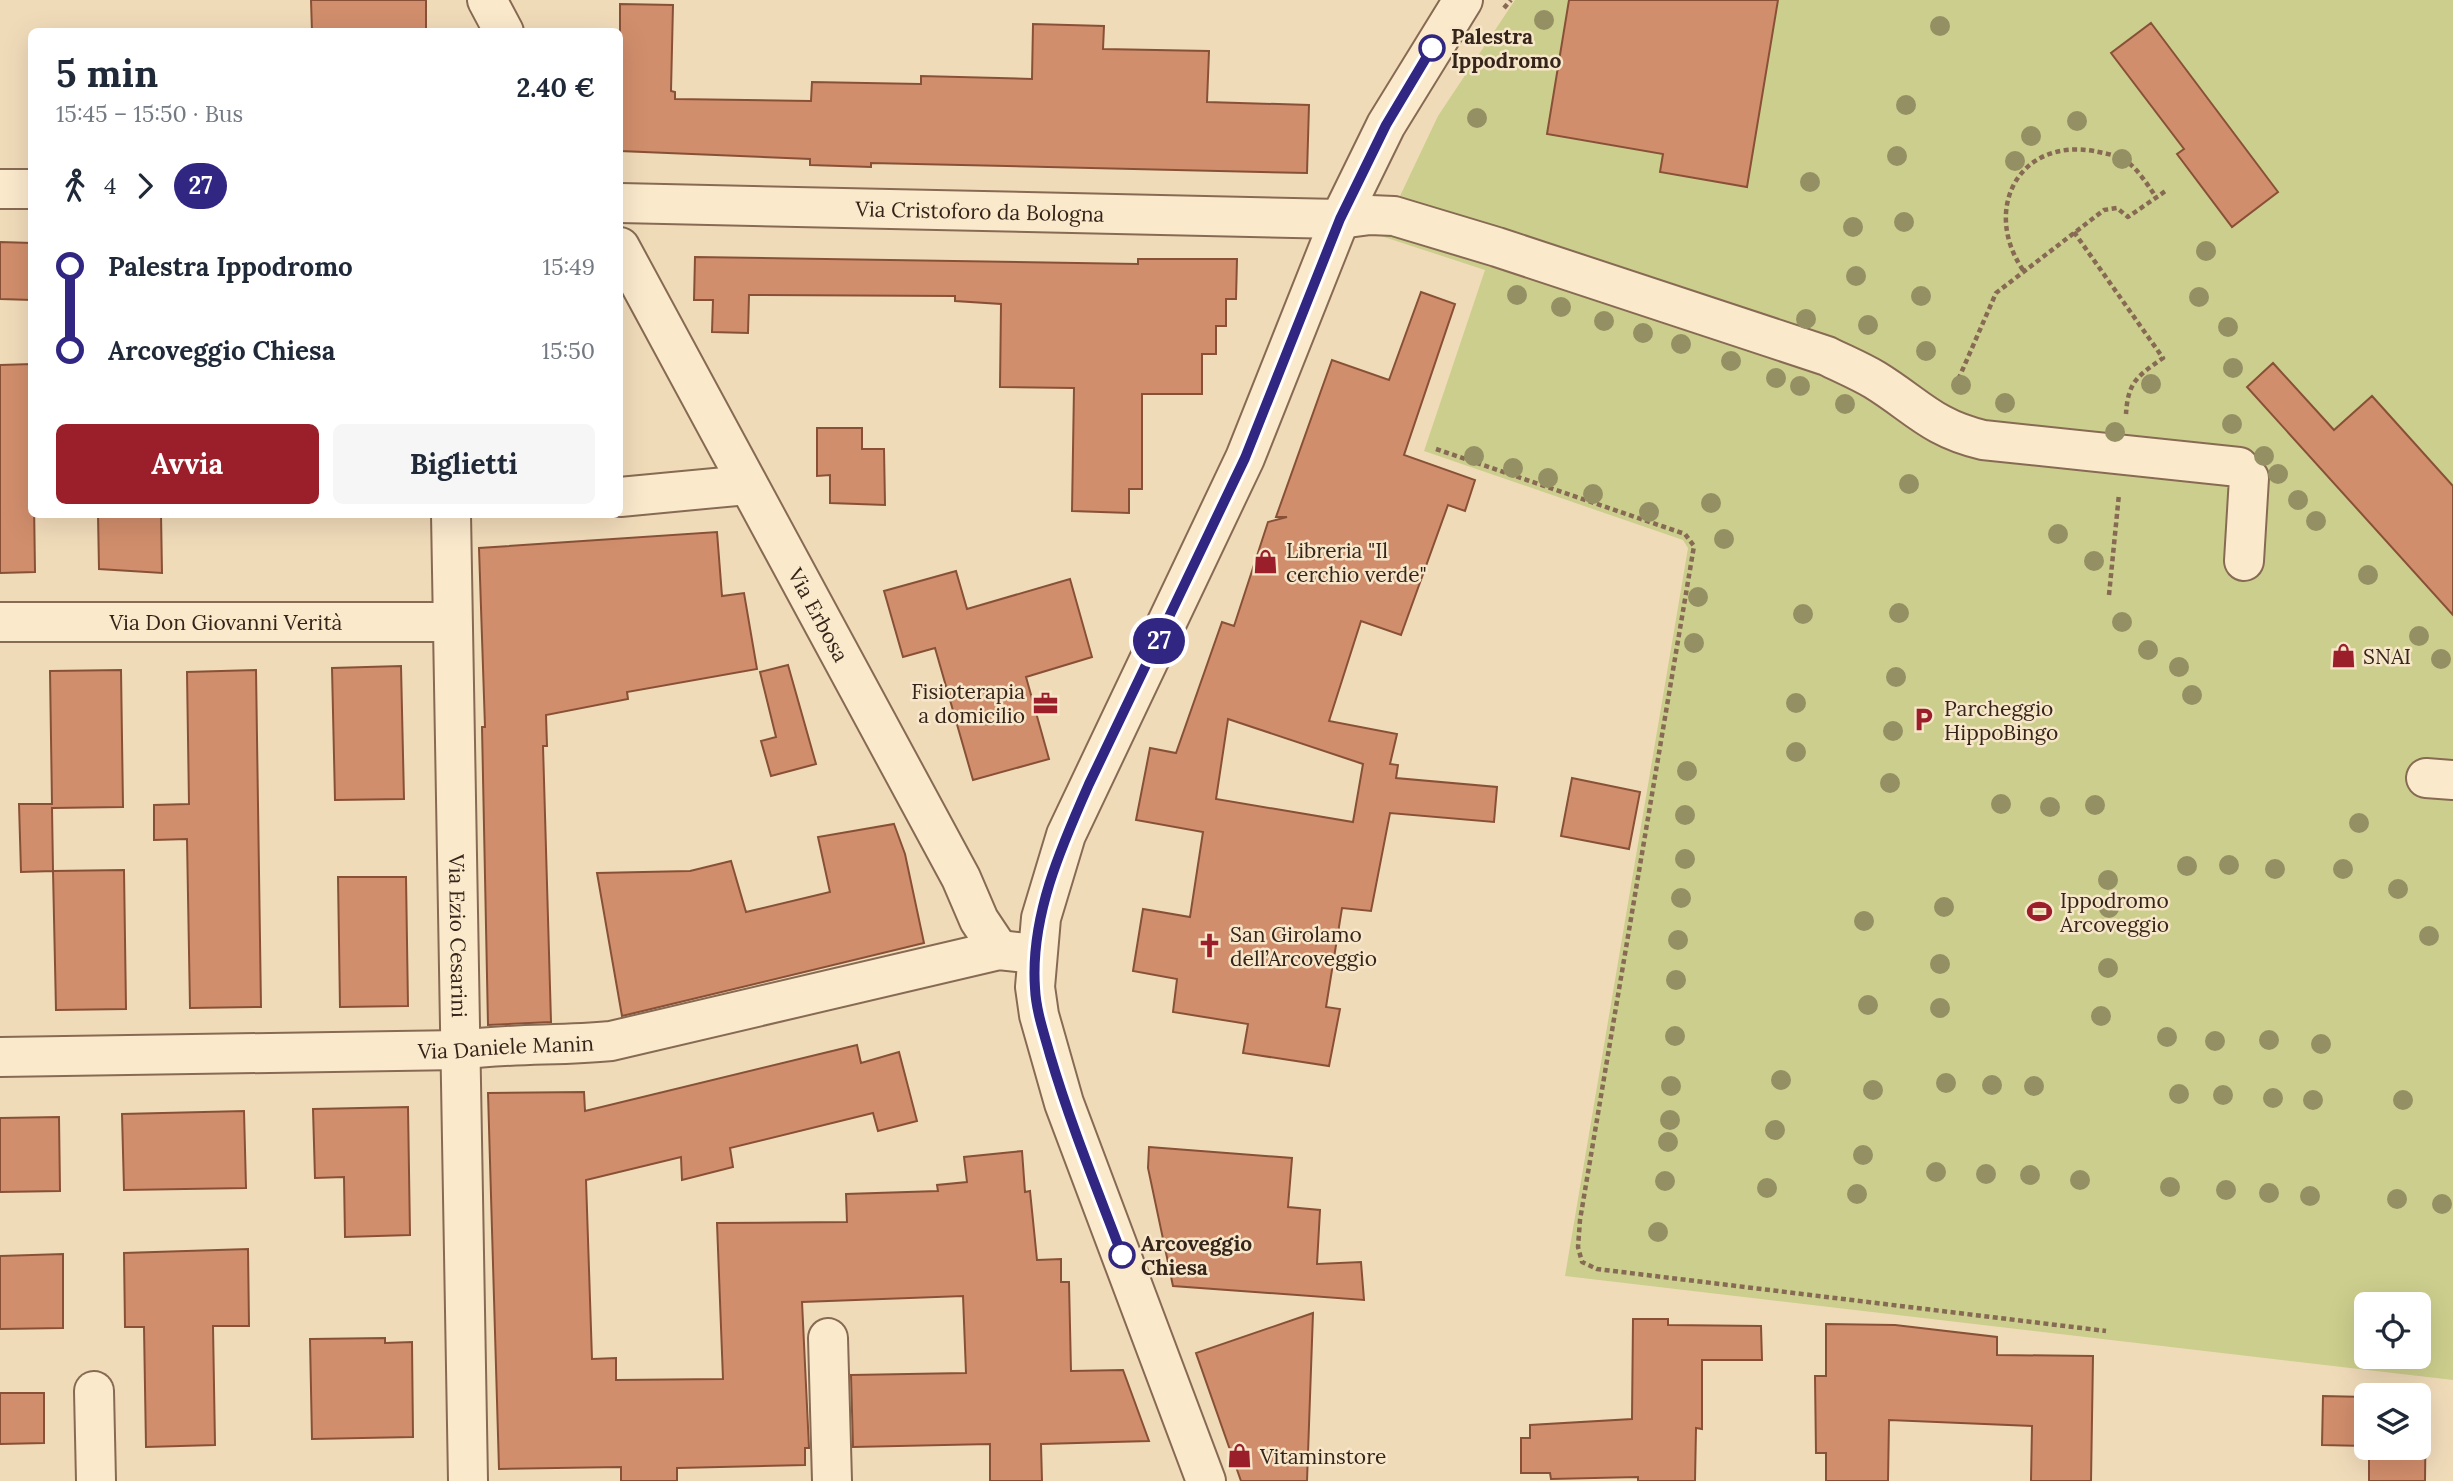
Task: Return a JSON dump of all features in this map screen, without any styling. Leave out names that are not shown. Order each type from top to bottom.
[{"type":"street","points":[[487,0],[502,28]]},
{"type":"street","points":[[1206,1481],[1064,1103],[1039,1015],[1035,987],[1017,952],[1041,918],[1066,835],[1245,458],[1340,219],[1386,125],[1463,0]]},
{"type":"street","points":[[0,189],[28,190]]},
{"type":"street","name":"Via Cristoforo da Bologna","points":[[623,203],[1340,219],[1394,216],[1777,339],[1853,368],[1877,381],[1934,423],[1959,434],[1983,440],[2239,467],[2249,478],[2244,561]]},
{"type":"street","name":"Via Erbosa","points":[[623,253],[961,878],[979,920],[1017,952]]},
{"type":"street","points":[[623,497],[747,485]]},
{"type":"street","name":"Via Ezio Cesarini","points":[[451,518],[468,1481]]},
{"type":"street","name":"Via Don Giovanni Verità","points":[[0,622],[452,622]]},
{"type":"street","name":"Via Daniele Manin","points":[[0,1057],[460,1050],[611,1041],[1017,952]]},
{"type":"street","points":[[828,1338],[831,1481]]},
{"type":"street","points":[[94,1391],[96,1481]]},
{"type":"path","points":[[2022,270],[2006,235],[2006,201],[2022,173],[2041,159],[2068,149],[2113,155],[2137,171],[2156,197]]},
{"type":"path","points":[[1934,423],[1950,398],[1996,293],[2022,270],[2104,210],[2117,208],[2128,217],[2167,190]]},
{"type":"path","points":[[2074,232],[2163,358],[2135,379],[2129,390],[2125,425]]},
{"type":"path","points":[[1436,449],[1685,534],[1694,546],[1580,1220],[1578,1247],[1582,1262],[1597,1269],[2106,1331]]},
{"type":"path","points":[[2109,595],[2120,485]]},
{"type":"green space","name":"Ippodromo Arcoveggio","points":[[1515,0],[2453,0],[2453,1380],[2359,1369],[2431,1369],[2431,1292],[2354,1292],[2354,1368],[1565,1276],[1688,548],[1683,540],[1424,451],[1485,270],[1381,236],[1438,116]]},
{"type":"building","points":[[311,0],[426,0],[426,28],[312,28]]},
{"type":"building","points":[[1569,0],[1778,0],[1747,187],[1660,172],[1663,154],[1547,134]]},
{"type":"building","points":[[620,4],[673,5],[671,91],[675,92],[675,99],[811,101],[812,82],[921,84],[921,76],[1032,79],[1033,24],[1104,26],[1103,49],[1209,51],[1207,102],[1309,105],[1307,173],[871,163],[871,167],[810,165],[810,159],[623,151],[623,28],[620,28]]},
{"type":"building","points":[[2151,23],[2278,192],[2232,227],[2177,154],[2184,149],[2111,53]]},
{"type":"building","points":[[0,242],[28,243],[28,300],[0,299]]},
{"type":"building","points":[[695,257],[1138,264],[1138,259],[1237,259],[1236,299],[1226,299],[1226,326],[1216,326],[1216,354],[1202,354],[1202,394],[1142,394],[1142,489],[1129,489],[1129,513],[1072,511],[1074,388],[1000,387],[1001,304],[955,301],[955,296],[749,295],[748,333],[712,332],[713,300],[694,300]]},
{"type":"building","points":[[1421,292],[1455,304],[1404,455],[1475,480],[1465,511],[1448,505],[1401,635],[1361,621],[1329,721],[1397,734],[1390,764],[1398,765],[1396,778],[1497,787],[1494,822],[1390,813],[1371,911],[1342,908],[1326,1007],[1340,1009],[1329,1066],[1243,1053],[1248,1024],[1173,1012],[1177,979],[1133,971],[1143,909],[1190,917],[1203,832],[1136,820],[1150,748],[1176,753],[1222,622],[1234,626],[1268,522],[1287,517],[1276,517],[1332,360],[1389,380]],"holes":[[[1228,719],[1363,764],[1353,822],[1216,799]]]},
{"type":"building","points":[[2273,363],[2334,430],[2372,396],[2453,486],[2453,615],[2247,387]]},
{"type":"building","points":[[28,364],[28,518],[34,518],[35,572],[0,573],[0,365]]},
{"type":"building","points":[[817,428],[862,428],[862,449],[884,449],[885,505],[830,503],[830,475],[817,476]]},
{"type":"building","points":[[98,518],[161,518],[162,573],[99,569]]},
{"type":"building","points":[[717,532],[722,596],[744,593],[757,669],[627,692],[628,699],[546,715],[547,746],[543,746],[551,1022],[488,1025],[482,727],[485,727],[479,548]]},
{"type":"building","points":[[956,571],[967,609],[1070,579],[1092,657],[1026,677],[1049,759],[973,780],[935,648],[903,657],[884,591]]},
{"type":"building","points":[[788,665],[816,764],[771,776],[761,741],[776,737],[760,672]]},
{"type":"building","points":[[401,666],[404,799],[335,800],[332,668]]},
{"type":"building","points":[[121,670],[123,807],[52,808],[53,871],[21,872],[19,804],[52,804],[50,671]]},
{"type":"building","points":[[256,670],[261,1007],[190,1008],[187,839],[154,840],[154,805],[189,804],[187,672]]},
{"type":"building","points":[[1572,778],[1640,792],[1629,849],[1561,836]]},
{"type":"building","points":[[894,824],[905,854],[924,943],[622,1016],[597,873],[690,871],[731,861],[746,912],[830,892],[818,837]]},
{"type":"building","points":[[124,870],[126,1009],[56,1010],[53,871]]},
{"type":"building","points":[[338,877],[406,877],[408,1006],[340,1007]]},
{"type":"building","points":[[857,1045],[861,1063],[899,1052],[917,1121],[878,1131],[873,1113],[730,1148],[733,1167],[682,1180],[681,1157],[586,1180],[592,1359],[616,1358],[616,1380],[723,1379],[717,1223],[847,1222],[846,1194],[938,1191],[937,1185],[967,1182],[964,1157],[1022,1151],[1025,1192],[1030,1191],[1037,1260],[1061,1259],[1061,1282],[1069,1282],[1071,1371],[1123,1370],[1149,1441],[1041,1444],[1042,1481],[990,1481],[990,1444],[853,1447],[851,1375],[966,1373],[963,1296],[802,1302],[809,1448],[805,1448],[805,1465],[677,1468],[677,1481],[621,1481],[621,1467],[499,1469],[488,1093],[584,1092],[585,1111]]},
{"type":"building","points":[[408,1107],[410,1235],[345,1237],[344,1177],[315,1178],[313,1109]]},
{"type":"building","points":[[244,1111],[246,1188],[124,1190],[122,1114]]},
{"type":"building","points":[[59,1117],[60,1191],[0,1192],[0,1118]]},
{"type":"building","points":[[1149,1147],[1292,1158],[1288,1207],[1320,1210],[1317,1264],[1361,1262],[1364,1300],[1173,1286],[1148,1168]]},
{"type":"building","points":[[248,1249],[249,1326],[213,1326],[215,1445],[146,1447],[144,1327],[125,1327],[124,1253]]},
{"type":"building","points":[[63,1254],[63,1328],[0,1329],[0,1256]]},
{"type":"building","points":[[1313,1313],[1307,1481],[1241,1481],[1196,1353]]},
{"type":"building","points":[[1633,1319],[1668,1319],[1668,1325],[1761,1326],[1762,1360],[1702,1360],[1702,1429],[1696,1428],[1695,1481],[1638,1481],[1638,1477],[1551,1479],[1550,1473],[1521,1473],[1521,1438],[1530,1438],[1530,1425],[1632,1419]]},
{"type":"building","points":[[1826,1324],[1895,1325],[1997,1337],[1997,1355],[2093,1356],[2091,1481],[2031,1481],[2032,1426],[1889,1420],[1888,1481],[1826,1481],[1826,1453],[1816,1453],[1815,1376],[1826,1376]]},
{"type":"building","points":[[385,1338],[385,1343],[412,1342],[413,1437],[312,1439],[310,1339]]},
{"type":"building","points":[[0,1393],[44,1393],[44,1443],[0,1444]]},
{"type":"building","points":[[2323,1396],[2354,1397],[2354,1446],[2322,1445]]},
{"type":"building","points":[[2369,1460],[2425,1460],[2425,1481],[2369,1481]]},
{"type":"bus line","name":"27","points":[[1122,1255],[1064,1103],[1039,1015],[1035,987],[1036,954],[1049,886],[1066,835],[1089,784],[1194,570],[1245,458],[1340,219],[1386,125],[1432,48]]},
{"type":"place","name":"Palestra Ippodromo","points":[[1432,48]]},
{"type":"place","name":"Libreria \"Il cerchio verde\"","points":[[1266,562]]},
{"type":"place","name":"SNAI","points":[[2343,656]]},
{"type":"place","name":"Fisioterapia a domicilio","points":[[1045,703]]},
{"type":"place","name":"Parcheggio HippoBingo","points":[[1924,720]]},
{"type":"place","name":"Ippodromo Arcoveggio","points":[[2040,912]]},
{"type":"place","name":"San Girolamo dell’Arcoveggio","points":[[1210,946]]},
{"type":"place","name":"Arcoveggio Chiesa","points":[[1122,1255]]},
{"type":"place","name":"Vitaminstore","points":[[1240,1456]]}]
